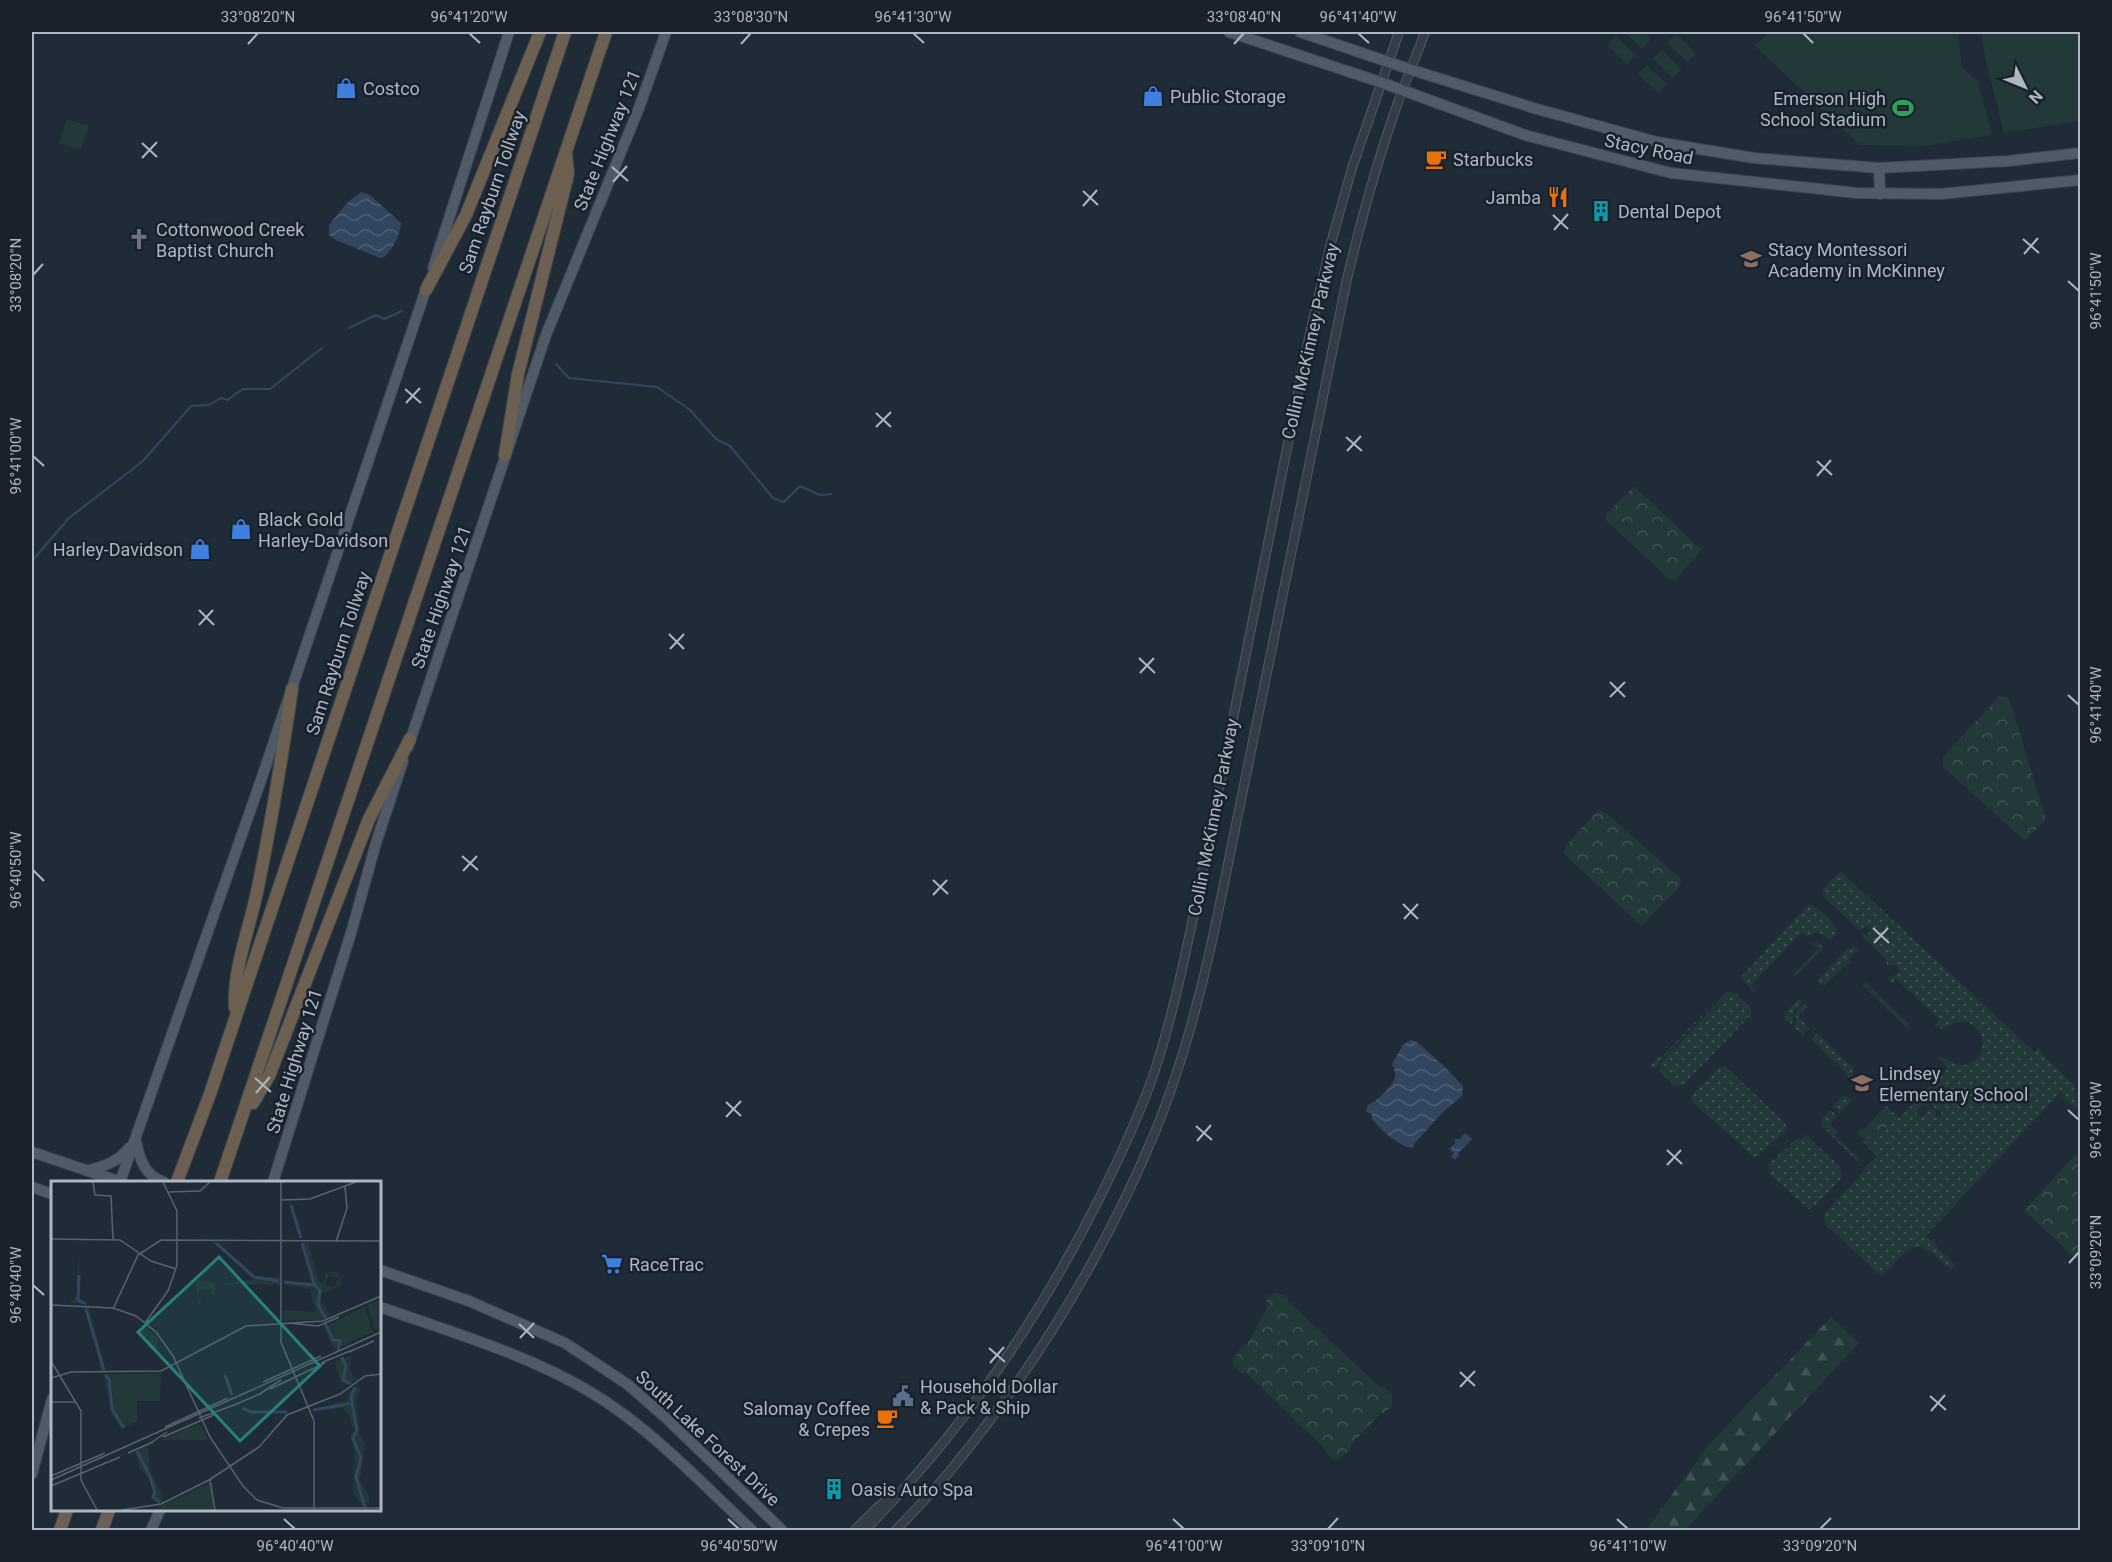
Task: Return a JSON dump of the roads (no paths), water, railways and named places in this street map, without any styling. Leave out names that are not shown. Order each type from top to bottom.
[{"type":"highway","points":[[426,290],[466,215],[540,32]]},
{"type":"highway","name":"Sam Rayburn Tollway","points":[[177,1181],[210,1094],[564,32]]},
{"type":"highway","points":[[221,1180],[606,32]]},
{"type":"highway","points":[[505,455],[518,374],[568,174],[566,150]]},
{"type":"highway","points":[[235,1016],[234,987],[254,905],[278,788],[292,689]]},
{"type":"highway","points":[[238,1127],[268,1076],[369,819],[410,739]]},
{"type":"highway","points":[[60,1530],[66,1511]]},
{"type":"highway","points":[[102,1530],[108,1511]]},
{"type":"main road","points":[[121,1181],[292,689],[426,290],[509,32]]},
{"type":"main road","name":"State Highway 121","points":[[273,1181],[351,933],[376,843],[546,335],[639,108],[666,32]]},
{"type":"main road","name":"Stacy Road","points":[[1229,32],[1380,82],[1525,135],[1671,173],[1829,191],[1880,194],[1941,194],[2080,180]]},
{"type":"main road","name":"Stacy Road","points":[[1300,32],[1537,109],[1657,142],[1754,158],[1880,168],[2008,161],[2080,153]]},
{"type":"main road","points":[[1880,168],[1880,194]]},
{"type":"main road","points":[[87,1171],[110,1164],[123,1156],[136,1138]]},
{"type":"main road","points":[[136,1138],[139,1157],[145,1170],[161,1181]]},
{"type":"main road","points":[[32,1152],[118,1181]]},
{"type":"main road","points":[[32,1187],[51,1194]]},
{"type":"main road","name":"South Lake Forest Drive","points":[[381,1270],[469,1301],[564,1343],[627,1384],[667,1419],[782,1530]]},
{"type":"main road","name":"South Lake Forest Drive","points":[[381,1307],[461,1335],[552,1371],[593,1394],[651,1436],[752,1530]]},
{"type":"main road","points":[[32,1474],[51,1404]]},
{"type":"main road","points":[[151,1530],[159,1511]]},
{"type":"street","name":"Collin McKinney Parkway","points":[[865,1530],[937,1452],[1028,1326],[1063,1268],[1111,1176],[1157,1065],[1195,909],[1309,338],[1331,243],[1352,168],[1399,32]]},
{"type":"street","name":"Collin McKinney Parkway","points":[[896,1530],[954,1466],[1049,1336],[1131,1185],[1155,1131],[1176,1072],[1202,986],[1215,930],[1347,279],[1396,107],[1425,32]]},
{"type":"street","points":[[855,1530],[877,1508],[911,1481]]},
{"type":"water","points":[[361,192],[370,195],[401,223],[395,241],[384,257],[380,258],[329,235],[329,225],[347,203]]},
{"type":"water","points":[[1411,1040],[1417,1042],[1463,1086],[1462,1096],[1443,1112],[1413,1148],[1402,1145],[1391,1137],[1366,1111],[1368,1105],[1394,1081],[1395,1074],[1392,1064],[1403,1045]]},
{"type":"water","points":[[1465,1133],[1472,1139],[1458,1153],[1455,1160],[1451,1156],[1454,1153],[1449,1149],[1455,1144],[1455,1139],[1459,1139]]},
{"type":"waterway","points":[[349,328],[376,315],[384,319],[402,311]]},
{"type":"waterway","points":[[32,561],[69,518],[143,461],[191,406],[209,405],[221,398],[227,400],[243,389],[270,389],[322,348]]},
{"type":"waterway","points":[[556,364],[569,378],[657,387],[690,410],[716,439],[730,446],[773,498],[784,502],[800,486],[820,495],[831,494]]},
{"type":"place","name":"Costco","points":[[346,88]]},
{"type":"place","name":"Public Storage","points":[[1153,96]]},
{"type":"place","name":"Emerson High School Stadium","points":[[1903,108]]},
{"type":"place","name":"Starbucks","points":[[1436,159]]},
{"type":"place","name":"Jamba","points":[[1558,197]]},
{"type":"place","name":"Dental Depot","points":[[1601,211]]},
{"type":"place","name":"Cottonwood Creek Baptist Church","points":[[139,239]]},
{"type":"place","name":"Stacy Montessori Academy in McKinney","points":[[1751,259]]},
{"type":"place","name":"Black Gold Harley-Davidson","points":[[241,529]]},
{"type":"place","name":"Harley-Davidson","points":[[200,549]]},
{"type":"place","name":"Lindsey Elementary School","points":[[1862,1083]]},
{"type":"place","name":"RaceTrac","points":[[612,1264]]},
{"type":"place","name":"Household Dollar & Pack & Ship","points":[[903,1396]]},
{"type":"place","name":"Salomay Coffee & Crepes","points":[[887,1418]]},
{"type":"place","name":"Oasis Auto Spa","points":[[834,1489]]}]
